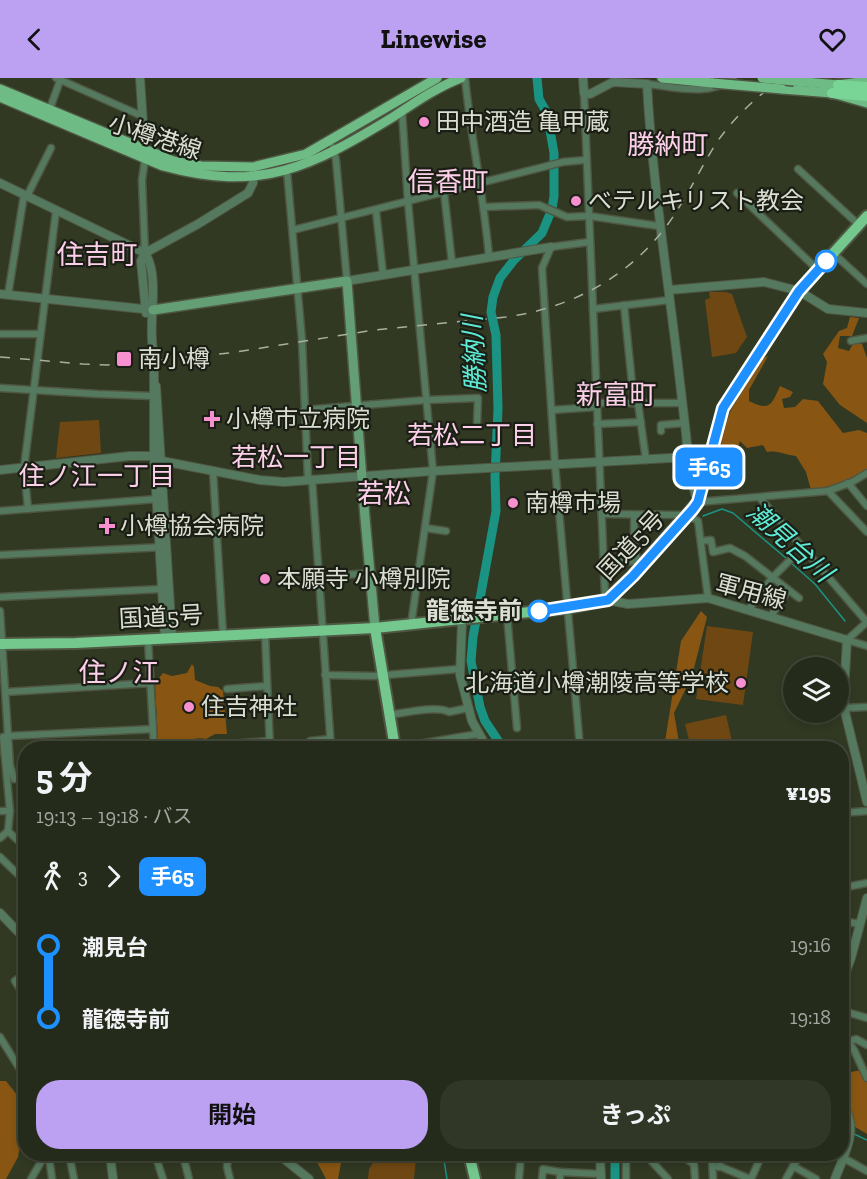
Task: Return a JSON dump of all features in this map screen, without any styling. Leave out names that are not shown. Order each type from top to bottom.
[{"type":"highway","points":[[835,89],[867,87]]},
{"type":"highway","points":[[835,89],[867,96]]},
{"type":"highway","name":"国道5号","points":[[2,644],[76,643],[375,628],[462,621],[569,608],[608,600],[639,563],[688,515],[698,502],[723,408],[799,291],[867,216]]},
{"type":"highway","points":[[375,628],[394,741]]},
{"type":"highway","points":[[471,1161],[475,1179]]},
{"type":"main road","name":"小樽港線","points":[[0,89],[48,113],[191,173],[237,177],[332,146],[438,78]]},
{"type":"main road","name":"小樽港線","points":[[253,172],[288,171],[463,78]]},
{"type":"main road","points":[[662,78],[783,89],[835,89],[867,81]]},
{"type":"main road","points":[[762,78],[794,81],[835,89],[867,103]]},
{"type":"main road","name":"小樽港線","points":[[0,97],[48,113]]},
{"type":"main road","points":[[149,309],[348,281],[375,628]]},
{"type":"street","points":[[140,78],[145,154],[142,180],[145,253]]},
{"type":"street","points":[[463,78],[484,207],[489,257]]},
{"type":"street","points":[[583,78],[605,595],[608,600]]},
{"type":"street","points":[[584,93],[590,94],[598,91],[613,82],[710,90],[734,78]]},
{"type":"street","points":[[48,113],[59,79],[142,116]]},
{"type":"street","points":[[647,84],[659,226],[669,290],[688,457],[698,502],[828,491],[867,473]]},
{"type":"street","points":[[402,111],[408,202],[433,471],[411,625]]},
{"type":"street","points":[[332,146],[348,281],[415,268],[589,242]]},
{"type":"street","points":[[51,148],[25,196],[4,294],[149,309]]},
{"type":"street","points":[[293,230],[376,211],[563,162],[585,160]]},
{"type":"street","points":[[798,169],[859,225]]},
{"type":"street","points":[[288,171],[330,739],[309,741]]},
{"type":"street","points":[[145,253],[248,193],[253,183],[253,172]]},
{"type":"street","points":[[0,183],[145,253],[150,260],[149,309],[154,373],[153,396],[168,637]]},
{"type":"street","points":[[444,192],[452,263]]},
{"type":"street","points":[[737,193],[818,270]]},
{"type":"street","points":[[484,207],[539,205],[567,217],[589,216],[659,226]]},
{"type":"street","points":[[28,509],[24,468],[56,211]]},
{"type":"street","points":[[376,211],[382,274]]},
{"type":"street","points":[[547,247],[542,268],[542,298],[545,312],[555,465],[579,741]]},
{"type":"street","points":[[833,253],[867,284]]},
{"type":"street","points":[[669,290],[764,282],[799,291],[828,309],[867,313]]},
{"type":"street","points":[[593,309],[670,300]]},
{"type":"street","points":[[624,305],[636,403],[646,460]]},
{"type":"street","points":[[0,334],[40,334]]},
{"type":"street","points":[[850,341],[867,338]]},
{"type":"street","points":[[154,373],[158,394],[157,499],[163,547],[162,590],[168,637]]},
{"type":"street","points":[[0,388],[153,396]]},
{"type":"street","points":[[304,410],[478,398],[477,424]]},
{"type":"street","points":[[552,410],[596,405],[682,403]]},
{"type":"street","points":[[597,424],[641,422]]},
{"type":"street","points":[[661,431],[661,425],[684,423]]},
{"type":"street","points":[[0,470],[130,456],[158,459],[260,480],[284,482],[688,457]]},
{"type":"street","points":[[213,471],[223,634]]},
{"type":"street","points":[[848,483],[867,506]]},
{"type":"street","points":[[828,491],[867,532]]},
{"type":"street","points":[[760,498],[867,622],[847,640],[846,657]]},
{"type":"street","points":[[0,510],[157,499]]},
{"type":"street","points":[[602,514],[634,517],[688,515],[698,521],[708,598]]},
{"type":"street","points":[[604,563],[639,563],[635,548],[634,517]]},
{"type":"street","points":[[425,528],[446,531]]},
{"type":"street","points":[[701,541],[711,540],[713,552],[730,548],[745,556],[799,598]]},
{"type":"street","points":[[0,555],[163,547]]},
{"type":"street","points":[[749,609],[772,578],[789,561]]},
{"type":"street","points":[[319,577],[370,573]]},
{"type":"street","points":[[0,597],[162,590]]},
{"type":"street","points":[[771,616],[788,590]]},
{"type":"street","name":"軍用線","points":[[608,600],[628,604],[708,598],[847,640]]},
{"type":"street","points":[[0,611],[10,765],[14,779],[18,779]]},
{"type":"street","points":[[502,616],[517,728]]},
{"type":"street","points":[[462,621],[459,669],[468,708],[482,741]]},
{"type":"street","points":[[266,633],[269,741]]},
{"type":"street","points":[[148,639],[154,741]]},
{"type":"street","points":[[847,640],[867,646]]},
{"type":"street","points":[[325,675],[383,676],[459,669]]},
{"type":"street","points":[[6,692],[151,683]]},
{"type":"street","points":[[227,689],[267,686]]},
{"type":"street","points":[[849,708],[867,707]]},
{"type":"street","points":[[389,715],[468,708]]},
{"type":"street","points":[[849,721],[864,772],[867,802]]},
{"type":"street","points":[[0,838],[8,831],[9,811],[2,773],[3,737],[153,729]]},
{"type":"street","points":[[438,741],[478,734]]},
{"type":"street","points":[[0,810],[9,811]]},
{"type":"street","points":[[849,812],[867,811]]},
{"type":"street","points":[[8,831],[18,840]]},
{"type":"street","points":[[0,857],[18,874]]},
{"type":"street","points":[[849,885],[867,884]]},
{"type":"street","points":[[849,962],[867,898]]},
{"type":"street","points":[[0,913],[18,932]]},
{"type":"street","points":[[849,922],[860,924]]},
{"type":"street","points":[[849,947],[854,948]]},
{"type":"street","points":[[849,1014],[867,1018]]},
{"type":"street","points":[[0,1037],[18,1066]]},
{"type":"street","points":[[849,1041],[856,1039],[867,1045]]},
{"type":"street","points":[[849,1044],[867,1078]]},
{"type":"street","points":[[849,1117],[851,1127],[849,1143]]},
{"type":"street","points":[[849,1160],[867,1171]]},
{"type":"street","points":[[31,1179],[41,1161]]},
{"type":"street","points":[[49,1161],[52,1179]]},
{"type":"street","points":[[70,1161],[74,1179]]},
{"type":"street","points":[[111,1161],[113,1179]]},
{"type":"street","points":[[157,1161],[163,1179]]},
{"type":"street","points":[[184,1161],[189,1179]]},
{"type":"street","points":[[227,1161],[230,1179]]},
{"type":"street","points":[[287,1161],[309,1179]]},
{"type":"street","points":[[519,1179],[520,1161]]},
{"type":"street","points":[[542,1179],[543,1169],[560,1175],[601,1177],[600,1161]]},
{"type":"street","points":[[626,1161],[626,1179]]},
{"type":"street","points":[[651,1161],[668,1179]]},
{"type":"street","points":[[690,1161],[694,1164],[695,1179]]},
{"type":"street","points":[[712,1161],[713,1177]]},
{"type":"street","points":[[713,1177],[720,1161]]},
{"type":"street","points":[[719,1166],[751,1179],[759,1161]]},
{"type":"street","points":[[786,1179],[796,1161]]},
{"type":"street","points":[[835,1179],[839,1161]]},
{"type":"street","points":[[793,1166],[816,1179]]},
{"type":"shaded area","points":[[709,292],[732,294],[747,337],[736,353],[712,357],[705,300],[710,298]]},
{"type":"shaded area","points":[[850,317],[859,318],[852,336],[840,336],[838,348],[849,351],[853,344],[862,344],[867,358],[867,423],[840,405],[823,384],[827,362],[823,354],[839,331],[847,328]]},
{"type":"shaded area","points":[[768,356],[749,390],[749,401],[766,406],[772,402],[780,386],[793,392],[790,397],[782,399],[784,408],[795,407],[803,399],[818,401],[843,433],[859,430],[867,433],[867,469],[840,483],[811,490],[806,472],[796,456],[767,452],[763,445],[747,448],[740,441],[733,464],[725,465],[719,462],[724,431],[733,407],[762,359]]},
{"type":"shaded area","points":[[99,420],[101,453],[56,458],[60,422]]},
{"type":"shaded area","points":[[701,611],[707,617],[692,676],[674,713],[679,741],[665,741],[681,641]]},
{"type":"shaded area","points":[[707,626],[753,632],[743,705],[696,699]]},
{"type":"shaded area","name":"住吉神社","points":[[192,664],[195,680],[218,687],[223,691],[227,734],[215,734],[206,739],[199,738],[190,741],[158,741],[155,683],[163,673],[172,676],[187,673]]},
{"type":"shaded area","points":[[726,715],[732,741],[689,741],[685,724]]},
{"type":"shaded area","points":[[867,1069],[867,1134],[849,1123],[849,1075],[851,1072]]},
{"type":"shaded area","points":[[0,1081],[6,1081],[18,1096],[18,1157],[6,1179],[0,1179]]},
{"type":"shaded area","points":[[317,1161],[341,1161],[338,1179],[326,1179]]},
{"type":"shaded area","points":[[374,1161],[416,1161],[414,1179],[368,1179],[369,1169]]},
{"type":"waterway","name":"勝納川","points":[[498,741],[485,721],[480,707],[471,661],[473,637],[496,511],[498,409],[496,335],[491,312],[493,297],[500,278],[514,260],[542,233],[552,209],[554,153],[547,113],[539,99],[537,78]]},
{"type":"waterway","name":"潮見台川","points":[[703,516],[722,509],[733,513],[787,559]]},
{"type":"waterway","name":"潮見台川","points":[[656,518],[676,518]]},
{"type":"waterway","name":"潮見台川","points":[[790,562],[815,584],[845,621]]},
{"type":"waterway","points":[[854,1134],[867,1140]]},
{"type":"waterway","points":[[444,1161],[447,1179]]},
{"type":"waterway","name":"勝納川","points":[[615,1161],[615,1179]]},
{"type":"railway","points":[[0,357],[107,365],[230,353],[374,330],[506,317],[553,306],[596,287],[635,260],[675,214],[722,135],[746,108],[783,78]]},
{"type":"bus line","name":"手65","points":[[539,611],[608,600],[633,576],[693,509],[698,502],[713,452],[723,408],[799,291],[826,261]]},
{"type":"place","name":"田中酒造 亀甲蔵","points":[[424,122]]},
{"type":"place","name":"べテルキリスト教会","points":[[576,201]]},
{"type":"place","name":"南小樽","points":[[124,359]]},
{"type":"place","name":"小樽市立病院","points":[[212,419]]},
{"type":"place","name":"南樽市場","points":[[513,503]]},
{"type":"place","name":"小樽協会病院","points":[[107,526]]},
{"type":"place","name":"本願寺 小樽別院","points":[[265,579]]},
{"type":"place","name":"龍徳寺前","points":[[539,611]]},
{"type":"place","name":"北海道小樽潮陵高等学校","points":[[741,683]]},
{"type":"place","name":"住吉神社","points":[[189,707]]},
{"type":"district","name":"勝納町","points":[[668,145]]},
{"type":"district","name":"信香町","points":[[448,182]]},
{"type":"district","name":"住吉町","points":[[97,255]]},
{"type":"district","name":"新富町","points":[[616,395]]},
{"type":"district","name":"若松二丁目","points":[[472,435]]},
{"type":"district","name":"若松一丁目","points":[[296,457]]},
{"type":"district","name":"住ノ江一丁目","points":[[97,476]]},
{"type":"district","name":"若松","points":[[384,494]]},
{"type":"district","name":"住ノ江","points":[[119,673]]}]
